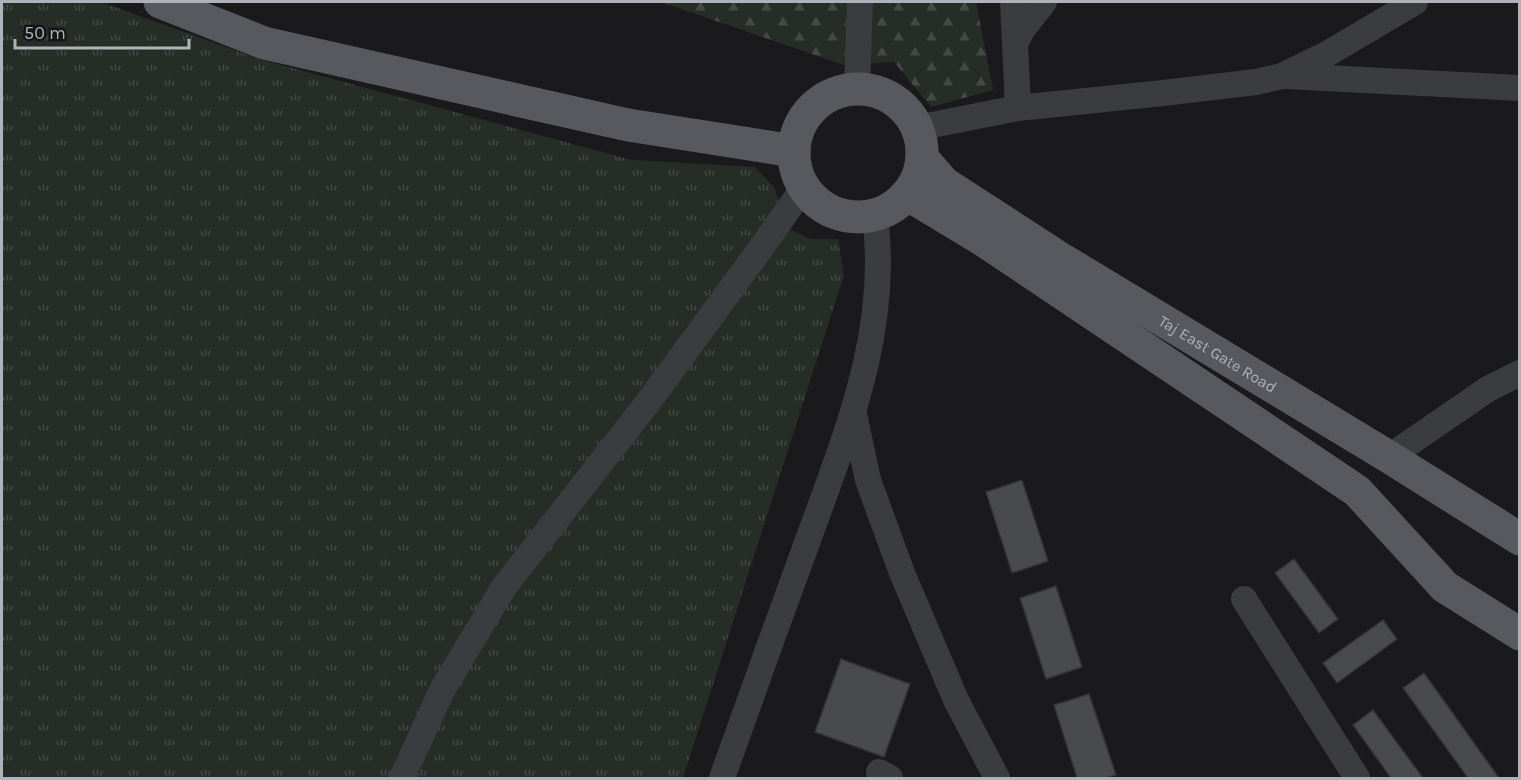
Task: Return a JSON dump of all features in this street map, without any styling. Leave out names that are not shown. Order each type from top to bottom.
[{"type":"main road","points":[[160,2],[264,43],[628,125],[794,151]]},
{"type":"main road","points":[[857,89],[873,90],[887,96],[910,114],[919,143],[917,177],[907,194],[892,207],[875,214],[858,217],[843,215],[827,209],[814,200],[804,187],[796,170],[794,151],[798,132],[807,114],[821,101],[838,92],[857,89]]},
{"type":"main road","name":"Taj East Gate Road","points":[[919,143],[944,183],[1058,257],[1520,539]]},
{"type":"main road","points":[[907,194],[980,238],[1357,491],[1445,587],[1520,634]]},
{"type":"street","points":[[857,89],[860,2]]},
{"type":"street","points":[[1013,2],[1018,108]]},
{"type":"street","points":[[1015,44],[1022,30],[1044,2]]},
{"type":"street","points":[[919,143],[1018,108],[1256,82],[1282,76],[1327,54],[1415,2]]},
{"type":"street","points":[[1282,76],[1520,88]]},
{"type":"street","points":[[402,778],[442,690],[504,587],[649,401],[804,187]]},
{"type":"street","points":[[722,778],[854,414],[875,324],[879,245],[875,214]]},
{"type":"street","points":[[1389,457],[1488,389],[1520,373]]},
{"type":"street","points":[[854,414],[868,480],[902,573],[956,700],[997,778]]},
{"type":"street","points":[[1244,599],[1357,778]]},
{"type":"green space","points":[[2,2],[101,2],[259,59],[632,160],[755,167],[774,187],[789,229],[810,239],[838,239],[844,275],[683,778],[2,778]]},
{"type":"green space","points":[[661,2],[976,2],[993,90],[931,107],[894,62],[844,65]]},
{"type":"building","points":[[1022,480],[1048,561],[1012,573],[986,492]]},
{"type":"building","points":[[1294,559],[1338,619],[1319,633],[1275,573]]},
{"type":"building","points":[[1056,586],[1082,667],[1046,679],[1020,598]]},
{"type":"building","points":[[1383,620],[1397,639],[1337,683],[1323,663]]},
{"type":"building","points":[[841,659],[910,684],[884,757],[815,732]]},
{"type":"building","points":[[1424,673],[1499,778],[1468,778],[1403,688]]},
{"type":"building","points":[[1089,694],[1116,775],[1105,778],[1077,778],[1054,705]]},
{"type":"building","points":[[1373,710],[1423,778],[1391,778],[1353,725]]}]
